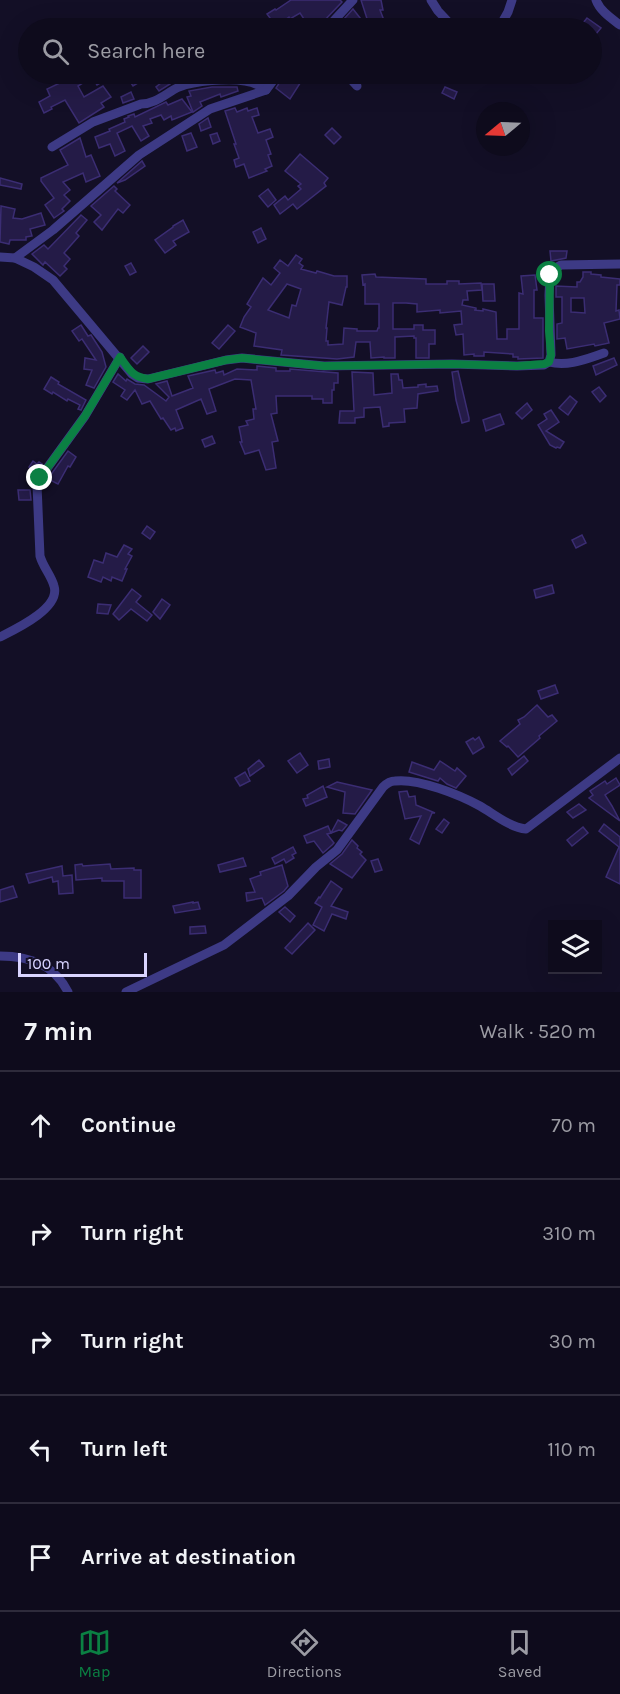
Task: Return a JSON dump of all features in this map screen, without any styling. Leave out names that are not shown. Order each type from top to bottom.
[{"type":"street","points":[[430,0],[445,18]]},
{"type":"street","points":[[505,18],[512,0]]},
{"type":"street","points":[[596,0],[609,17],[620,25]]},
{"type":"street","points":[[335,18],[349,2]]},
{"type":"street","points":[[52,147],[93,122],[141,104],[156,101],[181,87],[195,84]]},
{"type":"street","points":[[252,84],[266,90]]},
{"type":"street","points":[[15,258],[53,230],[139,155],[210,109],[266,90],[270,84]]},
{"type":"street","points":[[0,257],[15,258],[53,280],[132,374],[138,378],[148,379],[242,358],[324,366],[452,364],[517,366],[549,362],[560,365],[604,353]]},
{"type":"street","points":[[549,362],[551,355],[549,288],[552,270],[561,265],[581,263],[620,264]]},
{"type":"street","points":[[0,637],[48,607],[54,599],[54,584],[40,556],[37,485],[85,416],[120,357]]},
{"type":"street","points":[[126,992],[224,945],[288,896],[316,867],[337,850],[388,783],[394,781],[423,783],[477,805],[519,829],[526,829],[620,758]]},
{"type":"street","points":[[0,956],[15,956],[36,961],[59,978],[68,992]]},
{"type":"building","points":[[291,0],[340,0],[342,2],[327,18],[303,18],[300,13],[292,18],[270,18],[267,14]]},
{"type":"building","points":[[361,0],[381,0],[383,10],[380,10],[383,18],[367,18]]},
{"type":"building","points":[[353,9],[360,18],[345,18]]},
{"type":"building","points":[[58,84],[81,84],[78,86],[84,97],[103,86],[111,97],[101,103],[104,107],[79,123],[65,100],[44,113],[39,102],[50,96],[47,89]]},
{"type":"building","points":[[160,84],[170,84],[159,91],[156,87]]},
{"type":"building","points":[[279,84],[300,84],[290,99],[276,88]]},
{"type":"building","points":[[212,87],[237,87],[238,91],[221,97],[220,94],[200,102],[202,106],[193,112],[187,97],[191,96],[189,91]]},
{"type":"building","points":[[445,87],[457,92],[454,99],[442,93]]},
{"type":"building","points":[[131,92],[134,99],[123,103],[121,97]]},
{"type":"building","points":[[182,99],[192,112],[172,120],[171,116],[164,120],[161,115],[150,119],[152,123],[143,126],[149,136],[141,141],[132,126],[117,133],[125,151],[115,156],[110,144],[99,148],[95,137],[125,122],[124,119],[128,116],[134,114],[135,117],[166,102],[168,105]]},
{"type":"building","points":[[235,108],[237,112],[247,108],[248,111],[257,108],[259,115],[252,117],[258,133],[270,129],[273,137],[266,140],[272,166],[265,169],[267,171],[249,178],[244,164],[236,167],[234,160],[239,158],[225,111]]},
{"type":"building","points":[[208,118],[211,127],[201,131],[199,124]]},
{"type":"building","points":[[332,128],[341,137],[334,144],[325,135]]},
{"type":"building","points":[[191,133],[197,147],[187,151],[182,136]]},
{"type":"building","points":[[217,133],[220,141],[213,144],[210,135]]},
{"type":"building","points":[[80,138],[86,157],[91,155],[100,176],[86,182],[83,173],[63,182],[70,190],[64,195],[70,201],[62,209],[64,211],[54,218],[45,205],[54,198],[41,178],[68,165],[60,150]]},
{"type":"building","points":[[300,154],[328,178],[324,183],[326,186],[297,209],[293,204],[280,214],[274,205],[285,196],[288,200],[301,189],[298,186],[301,184],[285,171]]},
{"type":"building","points":[[142,161],[145,166],[117,183]]},
{"type":"building","points":[[0,178],[22,184],[21,189],[0,185]]},
{"type":"building","points":[[114,186],[117,189],[115,191],[130,205],[123,213],[118,209],[102,230],[94,222],[101,215],[91,206]]},
{"type":"building","points":[[268,189],[276,200],[268,207],[259,196]]},
{"type":"building","points":[[1,206],[15,209],[13,218],[22,219],[41,213],[45,225],[30,229],[32,236],[26,237],[26,240],[10,240],[9,244],[0,242]]},
{"type":"building","points":[[81,215],[87,220],[76,233],[79,236],[64,253],[70,259],[64,266],[67,269],[60,276],[45,262],[43,265],[32,254],[44,245],[48,249]]},
{"type":"building","points":[[183,220],[189,232],[173,241],[176,245],[165,253],[155,240]]},
{"type":"building","points":[[261,228],[266,239],[258,243],[253,232]]},
{"type":"building","points":[[550,251],[567,251],[566,258],[551,261]]},
{"type":"building","points":[[296,255],[302,259],[299,263],[303,266],[301,269],[334,276],[347,276],[347,287],[342,305],[329,302],[326,328],[328,345],[343,344],[344,328],[357,329],[357,331],[377,331],[379,328],[379,304],[365,304],[365,284],[363,285],[362,275],[375,274],[376,277],[426,279],[426,284],[447,284],[447,281],[459,281],[459,284],[481,283],[482,290],[467,291],[468,300],[463,300],[462,305],[476,308],[474,310],[483,311],[483,309],[496,312],[497,339],[507,339],[507,329],[519,329],[519,293],[523,294],[521,276],[535,275],[537,290],[534,290],[534,318],[543,318],[543,358],[518,359],[518,357],[513,357],[513,354],[484,352],[484,356],[464,355],[463,334],[456,335],[454,325],[462,324],[461,311],[417,312],[417,304],[406,303],[393,303],[393,329],[414,329],[414,325],[423,325],[423,330],[435,330],[435,344],[429,344],[429,358],[416,358],[416,338],[414,336],[395,337],[395,358],[371,358],[370,342],[356,342],[354,357],[337,359],[281,355],[282,350],[254,346],[256,333],[240,327],[251,307],[247,304],[263,278],[271,285],[280,273],[274,268],[280,260],[288,266]],"holes":[[[287,284],[301,289],[296,306],[292,305],[289,318],[268,310]]]},
{"type":"building","points":[[131,263],[136,272],[130,275],[125,266]]},
{"type":"building","points":[[583,272],[591,272],[601,277],[620,279],[620,285],[617,285],[616,311],[619,310],[620,319],[604,323],[609,343],[567,349],[565,338],[557,339],[557,324],[562,323],[562,297],[556,297],[556,286],[577,287],[577,282],[580,282]],"holes":[[[571,298],[584,298],[585,313],[571,312]]]},
{"type":"building","points":[[482,284],[494,284],[495,301],[483,301]]},
{"type":"building","points":[[81,325],[102,352],[106,367],[94,388],[86,385],[92,370],[84,369],[85,358],[96,360],[82,339],[79,341],[72,331]]},
{"type":"building","points":[[228,325],[235,331],[219,349],[212,343]]},
{"type":"building","points":[[143,346],[149,352],[137,364],[131,358]]},
{"type":"building","points":[[614,358],[617,365],[596,375],[593,366]]},
{"type":"building","points":[[257,366],[276,368],[276,371],[290,371],[290,369],[338,373],[338,383],[334,383],[334,390],[332,390],[332,403],[323,403],[323,399],[312,399],[312,396],[276,396],[277,413],[271,414],[278,441],[272,442],[276,468],[266,470],[259,450],[245,454],[240,442],[242,442],[239,427],[248,425],[246,421],[254,419],[253,409],[256,409],[251,380],[235,379],[209,389],[216,411],[207,414],[201,399],[176,410],[183,428],[176,431],[175,428],[171,430],[163,418],[161,419],[150,401],[142,404],[135,390],[127,400],[121,396],[125,390],[113,382],[118,374],[126,381],[127,379],[135,384],[144,385],[166,401],[169,397],[156,384],[167,381],[172,396],[193,388],[188,376],[215,370],[216,373],[223,371],[224,375],[237,369],[257,370]]},
{"type":"building","points":[[458,371],[469,418],[469,421],[462,423],[452,372]]},
{"type":"building","points":[[352,372],[373,373],[374,395],[392,393],[391,374],[398,374],[403,388],[426,384],[426,387],[437,386],[438,391],[418,394],[417,408],[404,409],[405,422],[389,423],[389,426],[383,427],[380,407],[364,408],[364,417],[355,418],[355,423],[339,423],[340,411],[354,411]]},
{"type":"building","points":[[51,377],[59,382],[58,384],[86,400],[81,410],[78,409],[80,405],[44,389]]},
{"type":"building","points":[[599,387],[606,396],[600,402],[592,392]]},
{"type":"building","points":[[570,396],[577,402],[568,415],[559,408]]},
{"type":"building","points":[[527,403],[532,410],[522,419],[516,413]]},
{"type":"building","points":[[551,410],[559,422],[546,431],[564,442],[560,448],[550,445],[538,425],[547,419],[544,414]]},
{"type":"building","points":[[500,414],[504,424],[486,431],[483,420]]},
{"type":"building","points":[[212,436],[215,443],[205,447],[202,440]]},
{"type":"building","points":[[68,451],[76,457],[70,467],[68,466],[58,484],[50,480],[49,482],[47,480]]},
{"type":"building","points":[[33,461],[42,464],[36,472],[29,467]]},
{"type":"building","points":[[18,490],[30,490],[31,500],[19,500]]},
{"type":"building","points":[[147,526],[155,532],[150,539],[142,533]]},
{"type":"building","points":[[582,535],[586,543],[576,548],[572,540]]},
{"type":"building","points":[[124,545],[132,549],[128,554],[132,556],[122,581],[112,577],[111,581],[103,577],[101,582],[88,577],[94,560],[103,563],[106,553],[117,557]]},
{"type":"building","points":[[552,585],[554,593],[536,598],[534,590]]},
{"type":"building","points":[[132,589],[141,596],[136,602],[152,615],[147,621],[131,609],[119,620],[113,614]]},
{"type":"building","points":[[162,599],[170,605],[160,619],[153,612]]},
{"type":"building","points":[[98,604],[111,605],[108,614],[97,613]]},
{"type":"building","points":[[555,685],[558,693],[541,699],[538,691]]},
{"type":"building","points":[[537,705],[548,717],[552,715],[557,721],[518,757],[500,741],[520,724],[518,720]]},
{"type":"building","points":[[479,737],[484,747],[473,754],[466,742]]},
{"type":"building","points":[[300,753],[308,765],[297,773],[288,761]]},
{"type":"building","points":[[524,756],[528,761],[512,775],[508,769]]},
{"type":"building","points":[[329,759],[330,767],[319,769],[318,761]]},
{"type":"building","points":[[259,760],[264,766],[250,776],[248,769]]},
{"type":"building","points":[[440,761],[455,771],[457,768],[466,776],[456,788],[440,778],[438,781],[409,772],[412,762],[434,770]]},
{"type":"building","points":[[245,772],[250,781],[240,786],[235,778]]},
{"type":"building","points":[[616,778],[620,785],[605,795],[620,821],[589,798],[593,795],[590,791],[605,781],[607,784]]},
{"type":"building","points":[[337,782],[372,790],[355,814],[343,813],[345,792],[327,787]]},
{"type":"building","points":[[323,786],[327,797],[306,806],[303,799],[308,798],[307,795]]},
{"type":"building","points":[[407,791],[409,797],[415,796],[416,805],[435,813],[432,813],[419,844],[410,839],[421,816],[405,819],[400,798],[399,792]]},
{"type":"building","points":[[579,804],[586,810],[573,818],[567,812]]},
{"type":"building","points":[[444,819],[449,823],[442,833],[436,829]]},
{"type":"building","points":[[338,820],[347,825],[342,831],[331,833]]},
{"type":"building","points":[[604,824],[620,837],[620,884],[606,877],[619,847],[599,831]]},
{"type":"building","points":[[328,826],[331,833],[327,834],[334,843],[323,853],[314,841],[307,843],[304,836]]},
{"type":"building","points":[[583,827],[588,833],[572,846],[567,840]]},
{"type":"building","points":[[352,840],[366,860],[352,878],[330,864],[342,854]]},
{"type":"building","points":[[293,847],[296,853],[292,855],[294,858],[286,863],[284,859],[275,864],[272,858]]},
{"type":"building","points":[[243,858],[246,866],[220,872],[218,865]]},
{"type":"building","points":[[378,859],[382,870],[375,872],[371,861]]},
{"type":"building","points":[[82,864],[83,866],[110,864],[111,869],[141,870],[141,898],[124,898],[124,881],[102,881],[102,878],[76,880],[75,865]]},
{"type":"building","points":[[282,865],[288,886],[284,891],[265,905],[262,898],[247,901],[246,893],[255,892],[250,879],[261,875],[260,872]]},
{"type":"building","points":[[62,866],[63,876],[72,875],[73,893],[59,894],[58,881],[53,882],[52,877],[29,883],[26,874]]},
{"type":"building","points":[[331,881],[342,889],[331,906],[348,912],[346,919],[332,914],[324,931],[313,925],[322,907],[315,903]]},
{"type":"building","points":[[13,886],[17,897],[0,902],[0,890]]},
{"type":"building","points":[[198,902],[200,909],[175,913],[173,906]]},
{"type":"building","points":[[285,907],[295,916],[290,922],[279,912]]},
{"type":"building","points":[[308,923],[315,930],[292,954],[285,948]]},
{"type":"building","points":[[205,926],[206,933],[190,934],[190,927]]},
{"type":"route","points":[[40,478],[85,416],[120,357],[132,374],[138,378],[148,379],[242,358],[324,366],[544,364],[549,362],[551,355],[550,275]]}]
